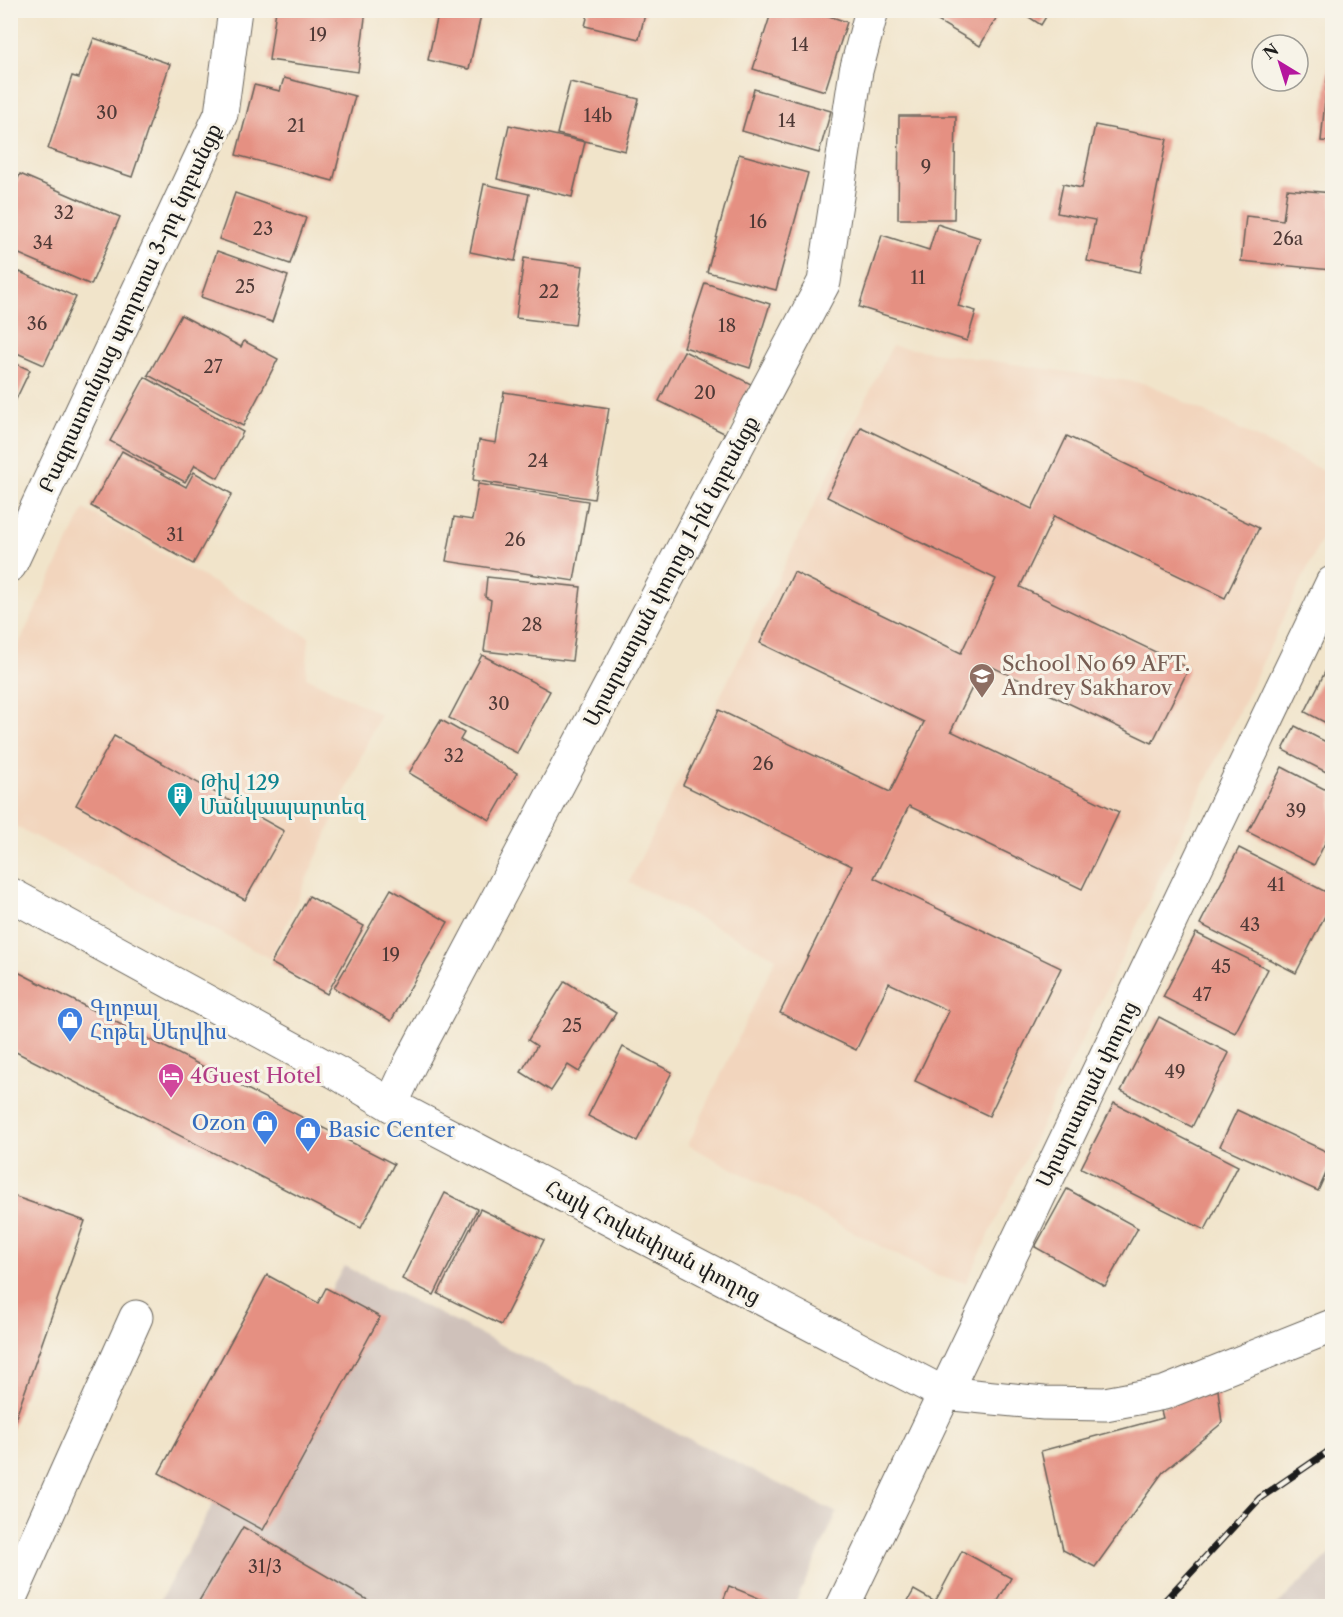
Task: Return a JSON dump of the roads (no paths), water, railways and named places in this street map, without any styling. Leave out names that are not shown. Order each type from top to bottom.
[{"type":"street","name":"Բագրատունյաց պողոտա 3-րդ նրբանցք","points":[[10,565],[221,114],[235,10]]},
{"type":"street","name":"Արարատյան փողոց 1-ին նրբանցք","points":[[391,1105],[410,1064],[824,282],[856,71],[872,10]]},
{"type":"street","name":"Արարատյան փողոց","points":[[843,1606],[1332,583]]},
{"type":"street","name":"Հայկ Հովսեփյան փողոց","points":[[10,894],[339,1074],[391,1105],[943,1393],[1044,1403],[1105,1404],[1164,1393],[1332,1326]]},
{"type":"street","points":[[10,1598],[136,1317]]},
{"type":"railway","points":[[1160,1606],[1260,1498],[1332,1449]]},
{"type":"place","name":"School No 69 AFT. Andrey Sakharov","points":[[982,699]]},
{"type":"place","name":"Թիվ 129 Մանկապարտեզ","points":[[180,818]]},
{"type":"place","name":"Գլոբալ Հոթել Սերվիս","points":[[70,1043]]},
{"type":"place","name":"4Guest Hotel","points":[[171,1099]]},
{"type":"place","name":"Ozon","points":[[265,1146]]},
{"type":"place","name":"Basic Center","points":[[308,1153]]}]
